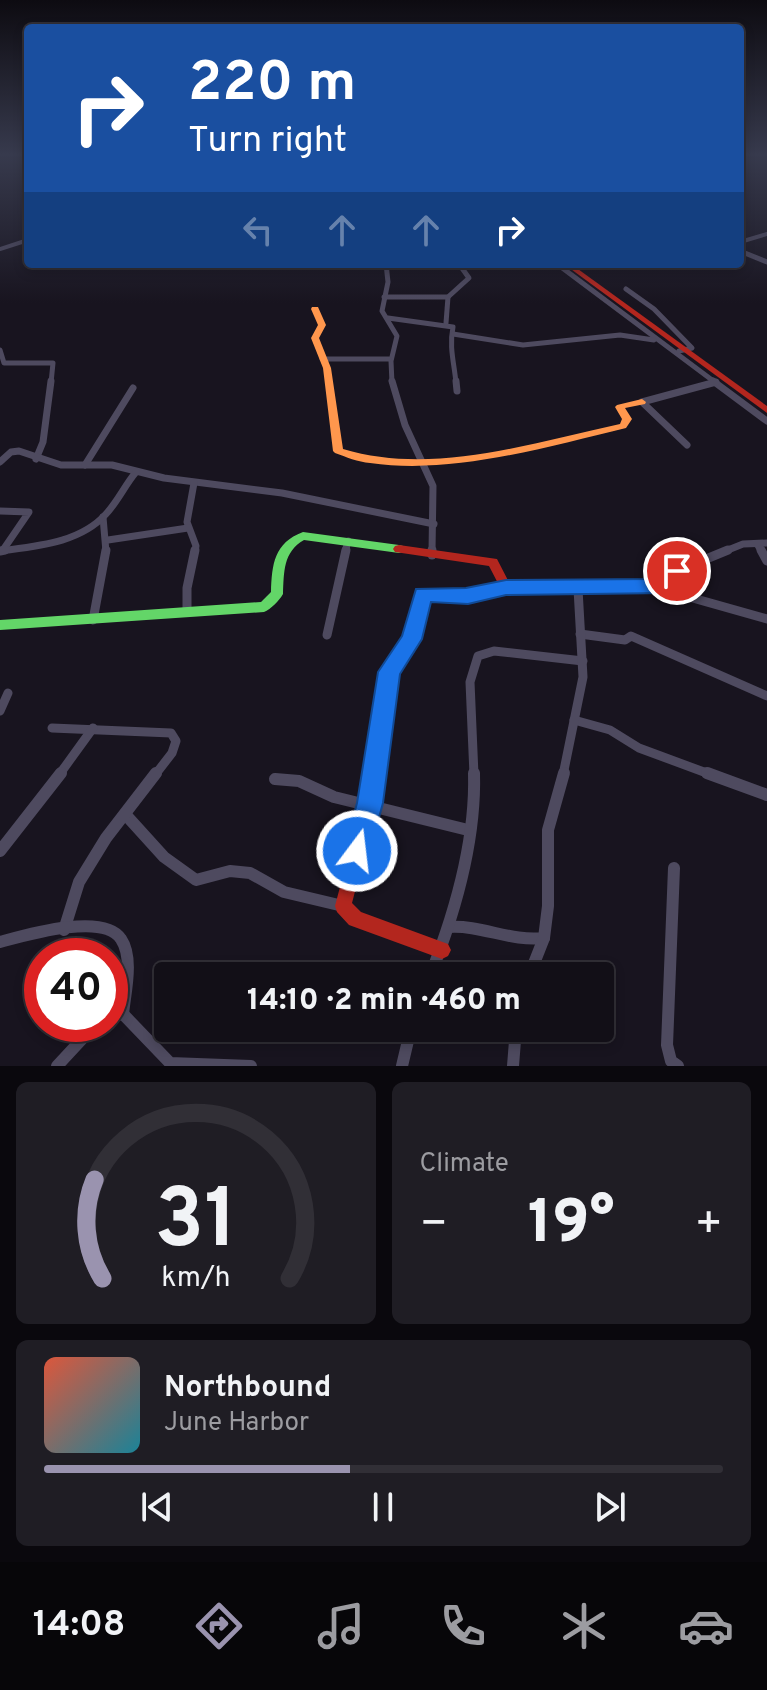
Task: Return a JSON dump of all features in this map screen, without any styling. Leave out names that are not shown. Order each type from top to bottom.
[{"type":"street","points":[[744,241],[766,236]]},
{"type":"street","points":[[0,249],[24,241]]},
{"type":"street","points":[[744,253],[767,262]]},
{"type":"street","points":[[386,268],[388,282],[382,311],[397,336],[389,359],[398,406],[429,470],[436,504],[432,555]]},
{"type":"street","points":[[384,297],[448,297],[469,278],[462,268]]},
{"type":"street","points":[[562,268],[658,341],[680,351],[692,348],[683,334],[643,299],[626,289]]},
{"type":"street","points":[[572,268],[767,421]]},
{"type":"street","points":[[446,323],[448,297]]},
{"type":"street","points":[[315,309],[322,325],[315,338],[329,380],[338,451],[365,462],[424,464],[623,426],[627,419],[620,407],[720,382],[767,410]]},
{"type":"street","points":[[388,318],[419,320],[430,325],[446,323],[453,327],[449,348],[455,363],[457,391]]},
{"type":"street","points":[[453,334],[523,345],[620,335],[658,341]]},
{"type":"street","points":[[0,350],[1,362],[53,363],[43,442],[36,459]]},
{"type":"street","points":[[322,359],[389,359]]},
{"type":"street","points":[[85,465],[133,388]]},
{"type":"street","points":[[642,402],[687,445]]},
{"type":"street","points":[[0,445],[36,459],[73,467],[112,465],[194,483],[282,493],[434,524]]},
{"type":"street","points":[[0,462],[15,451]]},
{"type":"street","points":[[2,551],[57,541],[103,517],[136,472]]},
{"type":"street","points":[[187,612],[187,588],[196,546],[188,528],[194,483]]},
{"type":"street","points":[[0,511],[29,512],[2,551]]},
{"type":"street","points":[[93,620],[108,540],[108,525],[103,517]]},
{"type":"street","points":[[108,540],[188,528]]},
{"type":"street","points":[[0,625],[264,607],[277,594],[281,549],[287,542],[303,536],[493,562],[506,588]]},
{"type":"street","points":[[327,635],[348,541]]},
{"type":"street","points":[[666,586],[672,573],[730,548],[762,543],[767,561]]},
{"type":"street","points":[[343,906],[370,803],[389,672],[412,639],[423,594],[468,596],[477,591],[506,588],[666,586],[673,593],[700,597],[767,619]]},
{"type":"street","points":[[535,962],[544,938],[548,906],[548,830],[581,691],[583,661],[578,589]]},
{"type":"street","points":[[580,634],[592,633],[625,640],[631,636],[767,696]]},
{"type":"street","points":[[436,962],[449,927],[476,797],[470,705],[471,672],[475,659],[483,653],[494,651],[583,661]]},
{"type":"street","points":[[0,711],[8,693]]},
{"type":"street","points":[[574,720],[610,730],[639,748],[767,795]]},
{"type":"street","points":[[52,728],[163,730],[171,733],[176,741],[172,753],[125,814],[79,882],[64,930]]},
{"type":"street","points":[[0,851],[17,824],[60,778],[93,728]]},
{"type":"street","points":[[275,779],[299,781],[334,797],[370,803],[416,819],[468,830]]},
{"type":"street","points":[[125,814],[164,857],[196,880],[230,871],[250,873],[284,892],[343,906],[355,919],[442,950]]},
{"type":"street","points":[[674,868],[667,1045],[671,1061],[678,1066]]},
{"type":"street","points":[[0,942],[93,925],[114,930],[121,938]]},
{"type":"street","points":[[449,927],[460,925],[503,938],[544,938]]},
{"type":"street","points":[[128,1026],[170,1063],[251,1066]]},
{"type":"street","points":[[57,1066],[79,1042]]},
{"type":"street","points":[[402,1066],[408,1042]]},
{"type":"street","points":[[513,1066],[515,1042]]},
{"type":"traffic: fast","points":[[0,625],[264,607],[277,594],[283,553],[303,536],[399,549]]},
{"type":"traffic: fast","points":[[410,641],[421,597],[426,595],[463,596],[517,587],[567,584],[666,586]]},
{"type":"traffic: slow","points":[[315,309],[322,325],[315,338],[327,368],[338,451],[368,460],[402,463],[440,461],[518,449],[623,426],[627,419],[620,407],[642,402]]},
{"type":"traffic: jam","points":[[572,268],[767,410]]},
{"type":"traffic: jam","points":[[399,549],[493,562],[506,588]]},
{"type":"traffic: jam","points":[[410,641],[389,672],[370,803],[343,906],[355,919],[442,950]]},
{"type":"route","points":[[357,851],[370,803],[389,672],[412,639],[423,594],[468,596],[477,591],[506,588],[666,586],[669,576],[677,571]]}]
